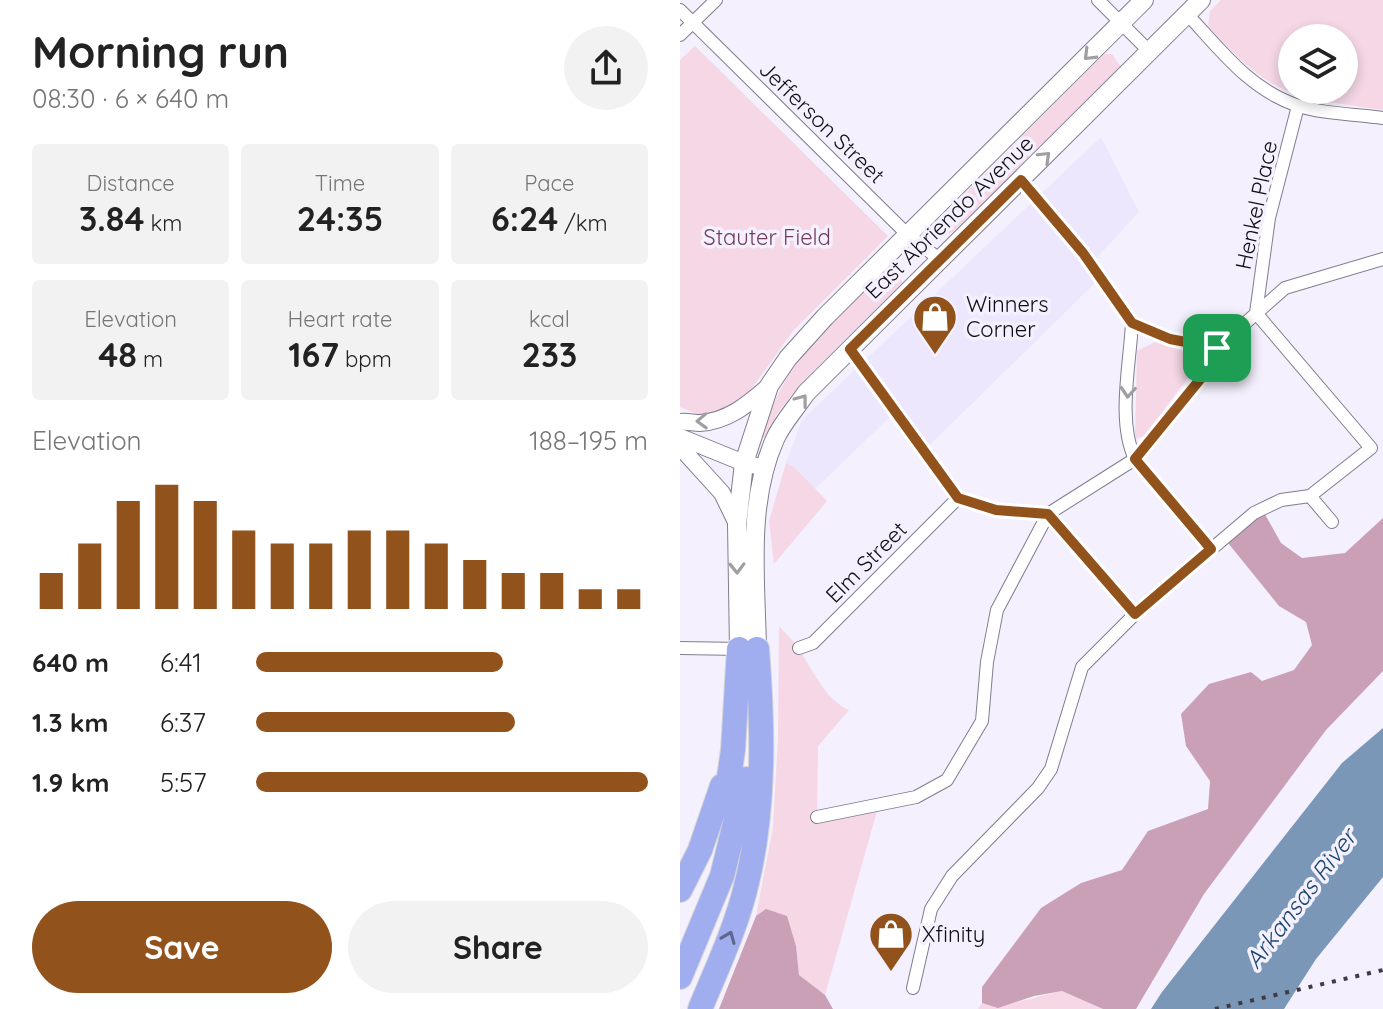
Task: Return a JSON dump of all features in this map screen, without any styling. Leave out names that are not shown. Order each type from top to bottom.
[{"type":"highway","points":[[700,1009],[741,906],[752,858],[759,773],[759,678],[748,649]]},
{"type":"highway","points":[[680,940],[715,842],[748,649]]},
{"type":"highway","points":[[680,977],[710,910],[732,842],[747,771],[759,678]]},
{"type":"highway","points":[[680,890],[700,850],[733,750]]},
{"type":"main road","name":"East Abriendo Avenue","points":[[748,649],[737,524],[744,463],[769,386],[788,358],[816,327],[1144,0]]},
{"type":"main road","name":"East Abriendo Avenue","points":[[748,649],[755,519],[765,468],[776,437],[806,393],[1201,0]]},
{"type":"street","points":[[680,35],[716,0]]},
{"type":"street","points":[[1098,0],[1151,53]]},
{"type":"street","name":"Jefferson Street","points":[[680,10],[907,234],[939,259]]},
{"type":"street","points":[[1187,14],[1235,67],[1267,91],[1298,106],[1383,118]]},
{"type":"street","name":"Henkel Place","points":[[1256,313],[1269,218],[1298,106]]},
{"type":"street","points":[[1021,180],[1083,253],[1132,323],[1170,339],[1217,348]]},
{"type":"street","points":[[817,817],[916,797],[947,780],[982,721],[987,662],[997,610],[1048,514],[1135,459],[1202,377],[1217,348],[1285,288],[1383,259]]},
{"type":"street","points":[[913,988],[931,909],[952,876],[1038,788],[1051,769],[1082,667],[1135,614],[1254,513],[1281,500],[1310,496],[1371,448],[1256,313]]},
{"type":"street","points":[[1132,323],[1126,423],[1128,441],[1135,459],[1211,549]]},
{"type":"street","points":[[850,349],[958,498],[996,510],[1048,514],[1135,614]]},
{"type":"street","points":[[680,422],[716,420],[738,412],[769,386]]},
{"type":"street","points":[[680,437],[744,463],[765,468]]},
{"type":"street","points":[[680,447],[722,493],[737,524]]},
{"type":"street","points":[[1310,496],[1332,522]]},
{"type":"street","name":"Elm Street","points":[[799,648],[813,643],[958,498]]},
{"type":"street","points":[[680,648],[748,649]]},
{"type":"shaded area","points":[[1101,137],[1139,212],[1091,264],[1101,277],[924,451],[895,412],[815,489],[786,463],[802,420]]},
{"type":"shaded area","points":[[1262,509],[1281,543],[1302,558],[1345,553],[1383,518],[1383,671],[1326,730],[1204,894],[1136,1009],[1103,1009],[1062,991],[998,1008],[982,1003],[982,987],[1041,908],[1081,883],[1122,870],[1148,831],[1208,809],[1210,781],[1186,746],[1181,714],[1209,684],[1251,672],[1262,681],[1294,670],[1312,645],[1306,622],[1279,606],[1224,538]]},
{"type":"shaded area","points":[[766,909],[787,916],[796,946],[799,975],[825,995],[833,1009],[719,1009],[756,916]]},
{"type":"green space","points":[[1221,0],[1383,0],[1383,110],[1341,104],[1358,104],[1358,24],[1278,24],[1278,86],[1247,65],[1208,27],[1210,11]]},
{"type":"green space","name":"Stauter Field","points":[[695,46],[888,236],[793,331],[742,402],[725,411],[701,416],[680,407],[680,60]]},
{"type":"green space","points":[[1104,54],[1112,54],[1121,67],[1033,156],[1018,140]]},
{"type":"green space","points":[[1016,143],[1030,157],[953,232],[949,234],[939,229],[938,221]]},
{"type":"green space","points":[[888,268],[898,273],[902,283],[803,381],[777,414],[765,438],[762,437],[782,388],[812,343],[849,303]]},
{"type":"green space","points":[[1155,342],[1192,354],[1197,366],[1144,436],[1135,439],[1137,351]]},
{"type":"green space","points":[[786,463],[794,467],[827,501],[774,564],[769,521]]},
{"type":"green space","points":[[779,626],[798,648],[827,692],[849,710],[818,746],[817,816],[879,804],[825,995],[799,975],[796,946],[756,916],[773,827]]},
{"type":"green space","points":[[1062,991],[1103,1009],[978,1009],[982,1003],[1011,1003]]},
{"type":"water","name":"Arkansas River","points":[[1383,728],[1383,877],[1316,959],[1284,1009],[1151,1009],[1342,763]]},
{"type":"railway","points":[[1215,1009],[1383,970]]},
{"type":"place","name":"Winners Corner","points":[[935,356]]},
{"type":"place","name":"Xfinity","points":[[891,973]]},
{"type":"route","points":[[1021,180],[1083,253],[1132,323],[1170,339],[1217,348],[1202,377],[1135,459],[1211,549],[1135,614],[1048,514],[996,510],[958,498],[850,349],[1021,180]]}]
